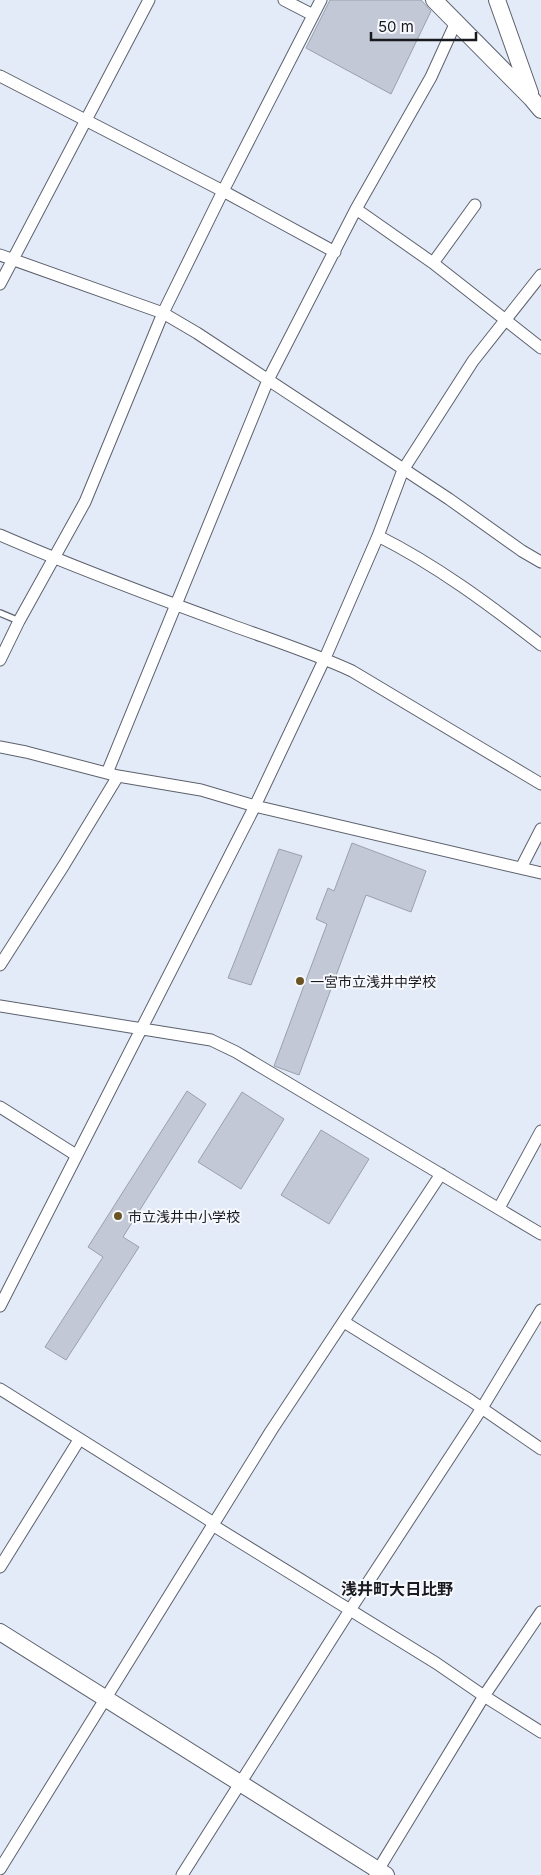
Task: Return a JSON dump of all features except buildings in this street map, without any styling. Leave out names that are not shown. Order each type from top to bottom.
[{"type":"street","points":[[0,284],[149,0]]},
{"type":"street","points":[[284,0],[313,15]]},
{"type":"street","points":[[0,660],[19,621],[85,502],[163,314],[321,0]]},
{"type":"street","points":[[434,0],[536,104]]},
{"type":"street","points":[[497,0],[536,104]]},
{"type":"street","points":[[0,966],[64,865],[112,775],[176,604],[268,380],[356,210],[431,77],[456,22]]},
{"type":"street","points":[[0,76],[335,252]]},
{"type":"street","points":[[432,263],[475,205]]},
{"type":"street","points":[[356,210],[432,263],[541,348]]},
{"type":"street","points":[[0,255],[163,314],[197,332],[541,562]]},
{"type":"street","points":[[0,1306],[254,806],[324,658],[378,536],[403,470],[473,361],[541,276]]},
{"type":"street","points":[[0,535],[55,559],[352,670],[541,784]]},
{"type":"street","points":[[378,536],[414,554],[507,618],[541,645]]},
{"type":"street","points":[[0,747],[112,775],[201,790],[254,806],[541,873]]},
{"type":"street","points":[[521,868],[541,829]]},
{"type":"street","points":[[0,1006],[211,1040],[236,1052],[541,1234]]},
{"type":"street","points":[[0,1107],[76,1155]]},
{"type":"street","points":[[499,1208],[541,1132]]},
{"type":"street","points":[[0,1870],[271,1431],[441,1174]]},
{"type":"street","points":[[182,1875],[350,1610],[482,1408],[541,1310]]},
{"type":"street","points":[[344,1322],[482,1408],[541,1448]]},
{"type":"street","points":[[0,1389],[209,1520],[214,1526],[436,1663],[541,1732]]},
{"type":"street","points":[[0,1567],[80,1440]]},
{"type":"street","points":[[0,1632],[240,1782],[379,1873],[484,1696],[541,1612]]},
{"type":"lane","points":[[0,614],[19,621]]},
{"type":"place","name":"一宮市立浅井中学校","points":[[300,981]]},
{"type":"place","name":"市立浅井中小学校","points":[[118,1216]]},
{"type":"district","name":"浅井町大日比野","points":[[397,1589]]}]
